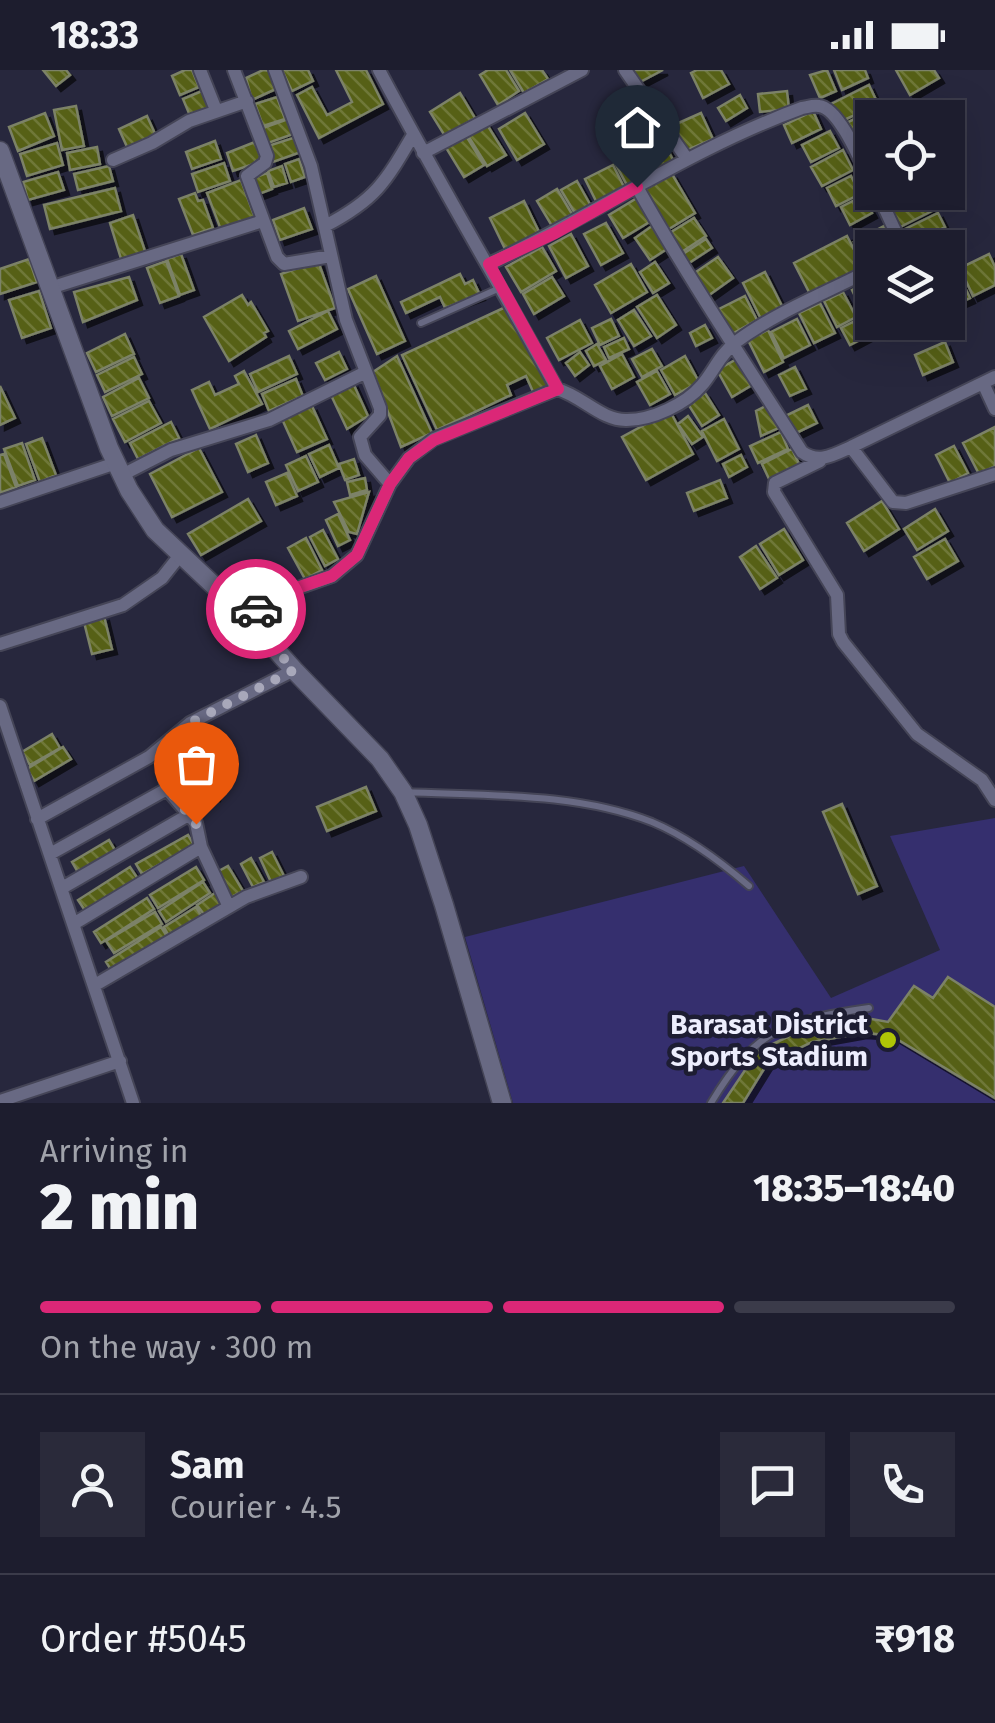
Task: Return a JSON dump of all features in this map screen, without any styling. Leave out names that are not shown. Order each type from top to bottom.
[{"type":"street","points":[[200,70],[216,110]]},
{"type":"street","points":[[234,70],[267,156],[265,163],[248,176],[277,257],[284,264],[331,256]]},
{"type":"street","points":[[275,70],[301,136],[346,320],[380,415],[360,437],[361,446],[390,484]]},
{"type":"street","points":[[378,70],[558,389]]},
{"type":"street","points":[[422,153],[582,70]]},
{"type":"street","points":[[624,70],[687,159]]},
{"type":"street","points":[[113,160],[216,110],[246,101]]},
{"type":"street","points":[[489,264],[555,233],[687,159],[786,114],[819,106],[829,110],[855,152]]},
{"type":"street","points":[[325,226],[374,195],[413,135]]},
{"type":"street","points":[[0,151],[119,469],[154,530],[245,615],[380,758],[404,792],[444,905],[502,1103]]},
{"type":"street","points":[[637,187],[689,279],[802,452],[812,459],[827,458]]},
{"type":"street","points":[[50,288],[263,221]]},
{"type":"street","points":[[245,615],[294,589],[332,576],[357,555],[390,484],[409,458],[434,440],[558,389],[577,395],[600,413],[622,421],[642,419],[676,405],[701,386],[734,344],[855,278]]},
{"type":"street","points":[[0,502],[119,469],[268,420],[366,372]]},
{"type":"street","points":[[995,409],[989,380],[782,478],[775,483],[774,492],[837,595],[842,642],[917,734],[982,780],[995,800]]},
{"type":"street","points":[[851,448],[893,502],[906,503],[995,474]]},
{"type":"street","points":[[0,644],[122,605],[162,578],[180,554]]},
{"type":"street","points":[[37,818],[150,757],[190,723],[294,670]]},
{"type":"street","points":[[0,706],[134,1103]]},
{"type":"street","points":[[170,741],[165,777],[168,788],[190,814],[200,834],[201,848],[229,907]]},
{"type":"street","points":[[50,854],[168,788]]},
{"type":"street","points":[[62,888],[190,814]]},
{"type":"street","points":[[75,922],[201,848]]},
{"type":"street","points":[[95,986],[229,907],[301,876]]},
{"type":"street","points":[[0,1101],[120,1061]]},
{"type":"lane","points":[[421,323],[502,288]]},
{"type":"lane","points":[[404,792],[532,798],[622,813],[688,841],[749,886]]},
{"type":"lane","points":[[711,1103],[724,1080],[770,1033],[816,1016],[869,1008]]},
{"type":"shaded area","points":[[995,818],[995,1103],[513,1103],[465,937],[744,866],[831,998],[940,950],[890,836]]},
{"type":"building","points":[[43,70],[66,70],[70,75],[56,86]]},
{"type":"building","points":[[192,70],[199,87],[180,95],[172,76]]},
{"type":"building","points":[[263,70],[271,71],[278,88],[252,100],[246,78]]},
{"type":"building","points":[[282,70],[308,70],[313,81],[292,91]]},
{"type":"building","points":[[336,70],[366,70],[383,104],[319,138],[297,95],[312,87],[327,115],[352,102]]},
{"type":"building","points":[[488,70],[506,70],[519,91],[498,105],[480,75]]},
{"type":"building","points":[[510,70],[542,70],[548,79],[524,93]]},
{"type":"building","points":[[631,70],[663,70],[638,83]]},
{"type":"building","points":[[721,70],[729,84],[703,98],[691,73]]},
{"type":"building","points":[[827,70],[836,91],[820,98],[810,75]]},
{"type":"building","points":[[834,70],[865,70],[868,78],[842,90]]},
{"type":"building","points":[[896,70],[934,70],[939,78],[910,95]]},
{"type":"building","points":[[869,85],[876,100],[855,100],[855,115],[840,122],[831,104]]},
{"type":"building","points":[[202,91],[210,110],[191,118],[183,99]]},
{"type":"building","points":[[787,91],[789,109],[760,112],[758,94]]},
{"type":"building","points":[[460,93],[475,118],[445,136],[430,112]]},
{"type":"building","points":[[740,95],[747,108],[726,121],[718,108]]},
{"type":"building","points":[[277,97],[285,119],[263,126],[255,104]]},
{"type":"building","points":[[76,106],[84,146],[62,150],[54,110]]},
{"type":"building","points":[[640,106],[652,126],[630,139],[618,119]]},
{"type":"building","points":[[813,111],[821,129],[792,143],[784,125]]},
{"type":"building","points":[[45,113],[54,136],[18,151],[9,127]]},
{"type":"building","points":[[525,113],[544,144],[517,160],[499,129]]},
{"type":"building","points":[[701,113],[713,139],[685,151],[674,125]]},
{"type":"building","points":[[147,116],[156,136],[128,149],[119,129]]},
{"type":"building","points":[[291,118],[296,133],[268,143],[263,128]]},
{"type":"building","points":[[855,119],[855,144],[852,145],[842,125]]},
{"type":"building","points":[[486,123],[506,155],[487,166],[467,134]]},
{"type":"building","points":[[830,131],[839,148],[811,162],[802,145]]},
{"type":"building","points":[[659,132],[673,160],[644,175],[629,147]]},
{"type":"building","points":[[465,134],[484,165],[464,177],[445,146]]},
{"type":"building","points":[[296,137],[301,152],[273,162],[268,146]]},
{"type":"building","points":[[215,141],[221,159],[192,169],[186,152]]},
{"type":"building","points":[[255,142],[262,161],[233,171],[227,153]]},
{"type":"building","points":[[57,143],[63,165],[27,176],[20,154]]},
{"type":"building","points":[[97,147],[100,164],[70,170],[67,153]]},
{"type":"building","points":[[843,150],[853,170],[822,186],[811,167]]},
{"type":"building","points":[[628,152],[643,179],[628,187],[613,159]]},
{"type":"building","points":[[299,159],[305,177],[291,182],[285,164]]},
{"type":"building","points":[[224,163],[230,181],[198,192],[192,174]]},
{"type":"building","points":[[613,165],[625,189],[597,203],[585,179]]},
{"type":"building","points":[[109,166],[113,181],[78,190],[74,174]]},
{"type":"building","points":[[282,166],[287,183],[274,187],[268,171]]},
{"type":"building","points":[[58,172],[64,190],[28,200],[23,182]]},
{"type":"building","points":[[267,173],[272,189],[259,194],[253,178]]},
{"type":"building","points":[[672,174],[695,213],[664,232],[641,192]]},
{"type":"building","points":[[851,176],[855,196],[836,206],[827,188]]},
{"type":"building","points":[[241,180],[255,218],[221,230],[207,193]]},
{"type":"building","points":[[577,181],[591,206],[576,215],[561,190]]},
{"type":"building","points":[[115,188],[121,211],[50,229],[44,205]]},
{"type":"building","points":[[557,189],[572,214],[552,226],[537,201]]},
{"type":"building","points":[[195,193],[198,201],[203,200],[213,228],[193,235],[179,199]]},
{"type":"building","points":[[637,198],[651,221],[623,238],[609,215]]},
{"type":"building","points":[[855,200],[855,210],[872,213],[850,225],[841,207]]},
{"type":"building","points":[[524,201],[541,236],[507,253],[490,218]]},
{"type":"building","points":[[304,208],[312,229],[280,240],[273,220]]},
{"type":"building","points":[[892,210],[934,210],[900,227]]},
{"type":"building","points":[[938,213],[945,227],[939,230],[903,230]]},
{"type":"building","points":[[133,215],[146,254],[122,262],[110,223]]},
{"type":"building","points":[[694,218],[706,236],[680,253],[668,234]]},
{"type":"building","points":[[606,223],[623,253],[601,265],[584,234]]},
{"type":"building","points":[[652,226],[667,249],[650,260],[635,238]]},
{"type":"building","points":[[571,234],[588,266],[566,278],[549,246]]},
{"type":"building","points":[[847,236],[855,252],[855,271],[810,294],[794,263]]},
{"type":"building","points":[[706,239],[712,248],[689,263],[683,254]]},
{"type":"building","points":[[542,247],[556,271],[521,292],[506,267]]},
{"type":"building","points":[[181,254],[194,290],[180,295],[167,259]]},
{"type":"building","points":[[989,254],[995,267],[995,285],[973,296],[965,279],[965,266]]},
{"type":"building","points":[[718,257],[733,278],[705,298],[690,276]]},
{"type":"building","points":[[29,259],[37,282],[0,294],[0,269]]},
{"type":"building","points":[[166,261],[179,296],[160,303],[147,268]]},
{"type":"building","points":[[318,261],[335,308],[298,321],[281,274]]},
{"type":"building","points":[[655,262],[669,283],[653,293],[640,272]]},
{"type":"building","points":[[631,264],[647,292],[611,313],[595,285]]},
{"type":"building","points":[[765,272],[783,308],[761,319],[743,283]]},
{"type":"building","points":[[460,274],[465,284],[473,280],[480,295],[445,308],[440,297],[406,313],[401,302]]},
{"type":"building","points":[[376,276],[405,341],[377,354],[348,289]]},
{"type":"building","points":[[129,277],[137,300],[83,322],[74,292]]},
{"type":"building","points":[[552,277],[564,296],[534,314],[523,294]]},
{"type":"building","points":[[39,291],[51,328],[22,338],[9,300]]},
{"type":"building","points":[[843,292],[855,318],[837,327],[824,301]]},
{"type":"building","points":[[242,295],[248,305],[251,302],[268,331],[264,333],[266,337],[229,361],[204,317]]},
{"type":"building","points":[[657,295],[676,325],[657,338],[637,307]]},
{"type":"building","points":[[745,296],[757,320],[730,335],[717,310]]},
{"type":"building","points":[[820,303],[835,333],[814,343],[799,313]]},
{"type":"building","points":[[510,305],[549,388],[534,394],[526,376],[507,385],[511,395],[437,430],[402,355]]},
{"type":"building","points":[[634,310],[651,336],[634,346],[618,320]]},
{"type":"building","points":[[328,311],[337,329],[298,349],[289,331]]},
{"type":"building","points":[[611,319],[619,336],[600,345],[592,328]]},
{"type":"building","points":[[797,319],[810,345],[784,358],[771,332]]},
{"type":"building","points":[[580,320],[592,343],[559,360],[547,338]]},
{"type":"building","points":[[855,321],[855,340],[860,340],[850,345],[841,328]]},
{"type":"building","points":[[705,325],[712,338],[696,346],[690,333]]},
{"type":"building","points":[[768,330],[783,362],[764,372],[748,340]]},
{"type":"building","points":[[125,334],[134,354],[96,372],[87,353]]},
{"type":"building","points":[[624,338],[629,349],[609,358],[604,347]]},
{"type":"building","points":[[945,342],[953,362],[923,375],[915,355]]},
{"type":"building","points":[[597,344],[606,360],[594,366],[586,351]]},
{"type":"building","points":[[652,349],[662,366],[642,377],[632,359]]},
{"type":"building","points":[[339,352],[347,369],[325,380],[316,363]]},
{"type":"building","points":[[580,352],[589,365],[575,376],[566,363]]},
{"type":"building","points":[[622,354],[634,377],[612,389],[600,366]]},
{"type":"building","points":[[289,356],[297,374],[258,392],[250,374]]},
{"type":"building","points":[[397,356],[432,433],[401,447],[373,372]]},
{"type":"building","points":[[685,356],[699,382],[675,395],[661,370]]},
{"type":"building","points":[[134,357],[142,374],[105,392],[97,375]]},
{"type":"building","points":[[737,359],[752,385],[732,397],[717,370]]},
{"type":"building","points":[[795,367],[806,389],[790,396],[779,375]]},
{"type":"building","points":[[244,371],[262,404],[210,429],[192,390],[209,382],[215,395],[239,384],[235,376]]},
{"type":"building","points":[[657,371],[670,394],[650,405],[637,382]]},
{"type":"building","points":[[139,378],[149,398],[112,416],[103,397]]},
{"type":"building","points":[[296,379],[303,396],[269,411],[262,394]]},
{"type":"building","points":[[353,383],[368,416],[347,429],[330,393]]},
{"type":"building","points":[[0,386],[15,418],[0,425]]},
{"type":"building","points":[[705,393],[719,415],[702,426],[688,404]]},
{"type":"building","points":[[149,401],[161,423],[125,442],[113,419]]},
{"type":"building","points":[[768,405],[779,428],[761,436],[756,411]]},
{"type":"building","points":[[808,405],[817,423],[792,435],[783,417]]},
{"type":"building","points":[[312,406],[327,439],[297,452],[282,419]]},
{"type":"building","points":[[670,411],[693,454],[646,480],[622,437]]},
{"type":"building","points":[[688,416],[703,437],[692,444],[678,424]]},
{"type":"building","points":[[724,419],[739,449],[717,461],[702,431]]},
{"type":"building","points":[[171,422],[179,438],[138,459],[130,443]]},
{"type":"building","points":[[995,427],[995,466],[979,474],[963,443]]},
{"type":"building","points":[[781,432],[788,449],[758,463],[750,446]]},
{"type":"building","points":[[256,435],[268,463],[248,472],[236,444]]},
{"type":"building","points":[[42,438],[56,475],[40,482],[26,444]]},
{"type":"building","points":[[22,443],[35,480],[18,486],[4,449]]},
{"type":"building","points":[[329,445],[339,468],[320,477],[309,454]]},
{"type":"building","points":[[954,446],[968,473],[950,483],[936,455]]},
{"type":"building","points":[[199,448],[222,492],[172,517],[150,474]]},
{"type":"building","points":[[792,449],[800,466],[770,481],[762,464]]},
{"type":"building","points":[[4,454],[16,487],[0,493],[0,455]]},
{"type":"building","points":[[741,455],[747,467],[729,477],[723,464]]},
{"type":"building","points":[[306,456],[318,482],[298,491],[286,465]]},
{"type":"building","points":[[354,459],[359,475],[345,480],[339,464]]},
{"type":"building","points":[[287,473],[297,496],[276,505],[266,482]]},
{"type":"building","points":[[365,478],[367,490],[350,495],[347,482]]},
{"type":"building","points":[[720,480],[727,498],[694,511],[687,493]]},
{"type":"building","points":[[369,492],[357,534],[349,532],[334,502]]},
{"type":"building","points":[[248,499],[261,521],[201,555],[188,534]]},
{"type":"building","points":[[882,501],[899,529],[864,551],[847,523]]},
{"type":"building","points":[[935,509],[948,531],[917,550],[904,529]]},
{"type":"building","points":[[338,514],[350,540],[338,546],[326,520]]},
{"type":"building","points":[[784,529],[803,560],[779,575],[760,544]]},
{"type":"building","points":[[323,530],[338,559],[325,566],[310,537]]},
{"type":"building","points":[[306,538],[322,570],[305,579],[288,548]]},
{"type":"building","points":[[945,539],[958,561],[927,579],[914,557]]},
{"type":"building","points":[[756,546],[777,578],[760,589],[740,557]]},
{"type":"building","points":[[104,616],[112,649],[92,654],[84,622]]},
{"type":"building","points":[[52,734],[60,748],[30,765],[22,752]]},
{"type":"building","points":[[63,747],[71,759],[34,781],[27,769]]},
{"type":"building","points":[[183,776],[218,782],[215,796],[181,791]]},
{"type":"building","points":[[366,787],[376,811],[327,831],[317,807]]},
{"type":"building","points":[[842,804],[877,886],[858,894],[823,812]]},
{"type":"building","points":[[188,835],[194,845],[142,874],[136,864]]},
{"type":"building","points":[[109,840],[116,852],[79,874],[72,862]]},
{"type":"building","points":[[272,852],[284,876],[271,882],[260,858]]},
{"type":"building","points":[[251,858],[264,882],[253,887],[241,864]]},
{"type":"building","points":[[228,866],[243,891],[231,897],[217,872]]},
{"type":"building","points":[[130,867],[138,879],[86,912],[78,900]]},
{"type":"building","points":[[196,867],[204,880],[158,908],[150,895]]},
{"type":"building","points":[[203,882],[210,893],[166,922],[159,911]]},
{"type":"building","points":[[218,891],[226,903],[206,917],[197,905]]},
{"type":"building","points":[[147,898],[154,909],[101,943],[94,932]]},
{"type":"building","points":[[196,907],[202,917],[170,938],[164,927]]},
{"type":"building","points":[[155,912],[162,924],[114,953],[106,941]]},
{"type":"building","points":[[161,927],[168,938],[113,973],[106,962]]},
{"type":"building","points":[[948,977],[995,1007],[995,1098],[890,1035],[862,1033],[812,1042],[767,1064],[743,1103],[723,1103],[758,1051],[802,1030],[866,1018],[888,1022],[914,986],[933,998]]},
{"type":"way so far","points":[[196,824],[168,788],[165,777],[170,741],[183,727],[294,670],[245,615],[256,609]]},
{"type":"place","name":"Barasat District Sports Stadium","points":[[888,1040]]},
{"type":"route","points":[[256,609],[294,589],[332,576],[357,555],[390,484],[409,458],[434,440],[558,389],[489,264],[637,187]]}]
